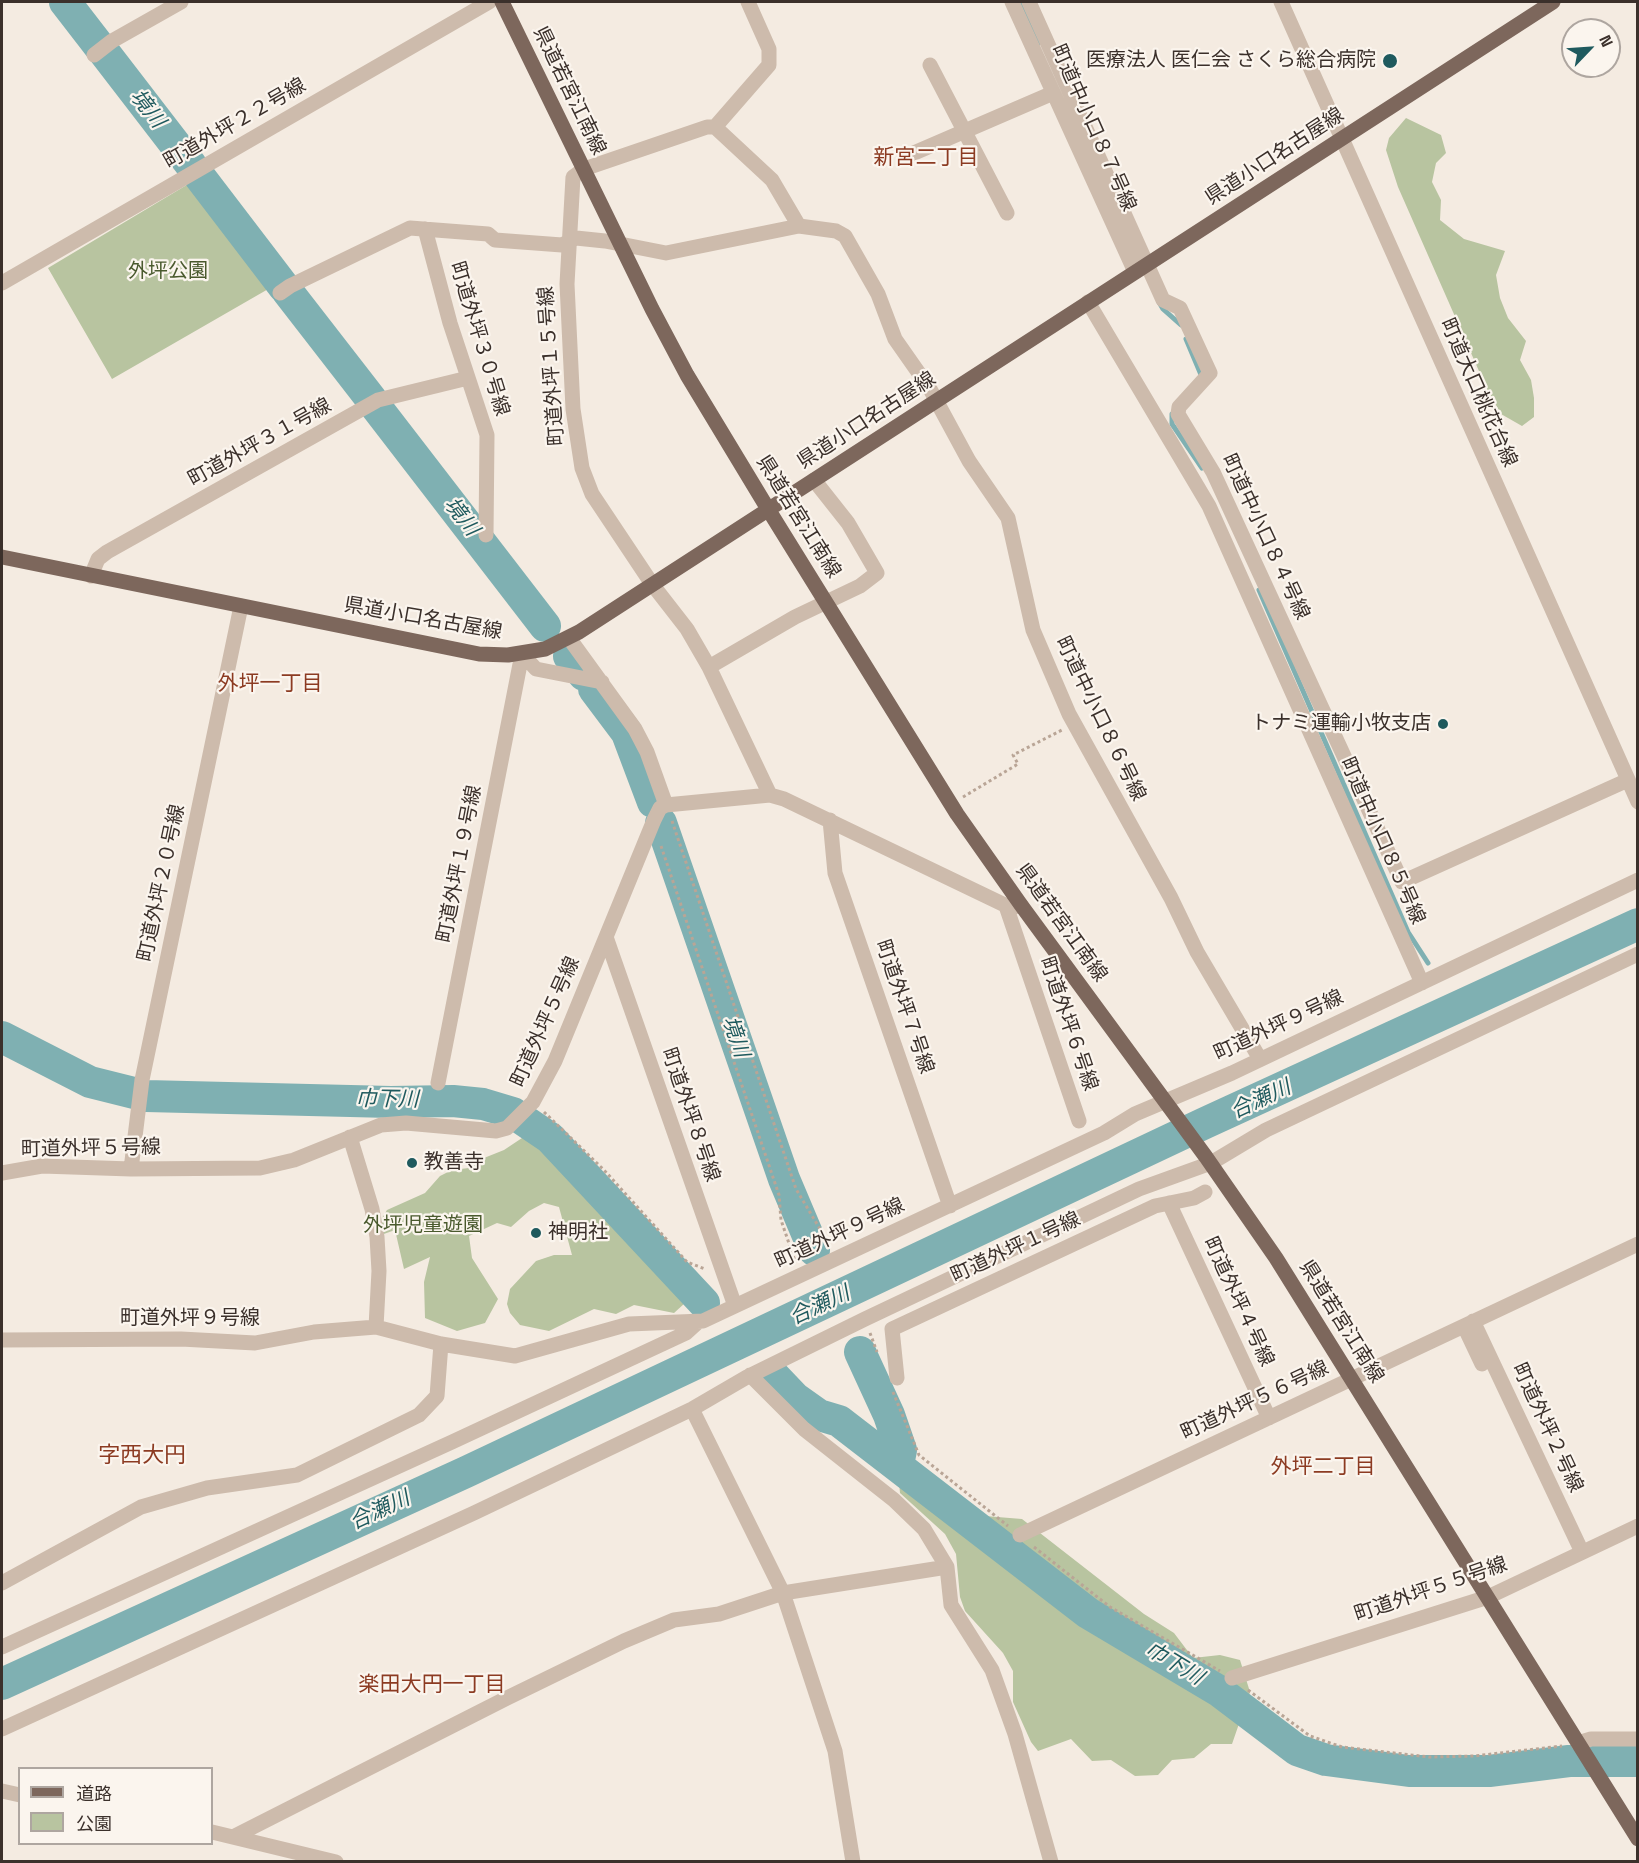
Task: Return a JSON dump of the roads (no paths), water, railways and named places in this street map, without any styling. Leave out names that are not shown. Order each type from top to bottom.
[{"type":"main road","name":"県道若宮江南線","points":[[502,2],[618,243],[687,375],[768,509],[1014,906],[1168,1103],[1276,1258],[1353,1378],[1638,1839]]},
{"type":"main road","name":"県道小口名古屋線","points":[[2,557],[479,654],[522,654],[562,641],[1553,2]]},
{"type":"street","points":[[99,51],[181,2]]},
{"type":"street","name":"町道外坪２２号線","points":[[2,283],[489,2]]},
{"type":"street","points":[[715,127],[769,65],[769,49],[748,2]]},
{"type":"street","name":"町道中小口８７号線","points":[[1012,2],[1053,93],[1141,268]]},
{"type":"street","name":"町道中小口８４号線","points":[[1029,2],[1141,268],[1163,300],[1180,308],[1210,373],[1179,407],[1179,414],[1213,472],[1402,882],[1628,780]]},
{"type":"street","name":"町道大口桃花台線","points":[[1281,2],[1638,802]]},
{"type":"street","points":[[930,65],[1007,213]]},
{"type":"street","points":[[915,153],[1053,93]]},
{"type":"street","points":[[284,290],[410,228],[488,234],[495,240],[562,245],[576,238],[618,243],[666,254],[799,226],[772,180],[715,127],[708,127],[584,169]]},
{"type":"street","name":"町道外坪１５号線","points":[[584,169],[577,172],[571,184],[568,243],[568,346],[573,409],[582,468],[592,494],[652,584],[687,629],[709,667],[770,795]]},
{"type":"street","name":"町道中小口８６号線","points":[[799,226],[836,231],[845,236],[878,294],[895,339],[936,401],[969,461],[1008,518],[1033,630],[1075,723],[1171,898],[1197,952],[1260,1059]]},
{"type":"street","name":"町道外坪３０号線","points":[[425,229],[487,435],[486,535]]},
{"type":"street","name":"町道中小口８５号線","points":[[1089,302],[1209,506],[1422,982]]},
{"type":"street","name":"町道外坪３１号線","points":[[91,576],[98,559],[107,552],[374,403],[468,378]]},
{"type":"street","points":[[709,667],[826,601],[860,586],[877,573],[848,523],[814,480]]},
{"type":"street","name":"町道外坪２０号線","points":[[131,1169],[142,1080],[241,606]]},
{"type":"street","points":[[562,641],[593,681],[622,708],[647,752],[658,815],[770,795],[798,804],[1014,906]]},
{"type":"street","points":[[522,654],[536,669],[593,681]]},
{"type":"street","name":"町道外坪１９号線","points":[[438,1083],[522,654]]},
{"type":"street","name":"町道外坪５号線","points":[[2,1173],[42,1166],[131,1169],[260,1168],[294,1160],[381,1125],[406,1123],[496,1131],[510,1126],[530,1105],[555,1061],[658,815]]},
{"type":"street","name":"町道外坪７号線","points":[[830,820],[835,873],[950,1206]]},
{"type":"street","name":"町道外坪９号線","points":[[2,1340],[181,1339],[255,1343],[314,1332],[376,1327],[441,1344],[515,1356],[629,1324],[697,1322],[950,1206],[1638,880]]},
{"type":"street","name":"町道外坪６号線","points":[[1014,906],[1079,1121]]},
{"type":"street","name":"町道外坪８号線","points":[[606,937],[735,1306]]},
{"type":"street","points":[[2,1729],[474,1512],[692,1408],[750,1375],[865,1319],[1139,1189],[1208,1160],[1266,1130],[1638,954]]},
{"type":"street","points":[[350,1137],[372,1209],[377,1237],[379,1271],[376,1327]]},
{"type":"street","name":"町道外坪１号線","points":[[895,1384],[892,1329],[1145,1211],[1194,1198],[1205,1192]]},
{"type":"street","name":"町道外坪４号線","points":[[1169,1203],[1269,1418]]},
{"type":"street","name":"町道外坪５６号線","points":[[1020,1535],[1638,1244]]},
{"type":"street","points":[[2,1647],[686,1333],[697,1322]]},
{"type":"street","name":"町道外坪２号線","points":[[1468,1324],[1578,1555]]},
{"type":"street","points":[[2,1584],[141,1507],[207,1488],[297,1475],[419,1415],[437,1396],[441,1344]]},
{"type":"street","points":[[750,1375],[818,1441],[894,1500],[924,1529],[947,1568],[951,1605],[992,1670],[1015,1734],[1051,1862]]},
{"type":"street","points":[[692,1408],[783,1593],[836,1751],[853,1862]]},
{"type":"street","name":"町道外坪５５号線","points":[[1232,1678],[1488,1597],[1638,1526]]},
{"type":"street","points":[[235,1836],[624,1641],[674,1620],[719,1614],[783,1593],[947,1568]]},
{"type":"street","points":[[1580,1746],[1591,1739],[1638,1739]]},
{"type":"street","points":[[2,1791],[18,1795]]},
{"type":"street","points":[[213,1832],[336,1862]]},
{"type":"waterway","name":"境川","points":[[65,2],[99,46]]},
{"type":"waterway","points":[[1020,2],[1039,43]]},
{"type":"waterway","name":"境川","points":[[104,52],[191,165]]},
{"type":"waterway","name":"境川","points":[[200,177],[284,287]]},
{"type":"waterway","name":"境川","points":[[288,292],[371,399]]},
{"type":"waterway","points":[[1159,302],[1163,309],[1181,325]]},
{"type":"waterway","points":[[1186,339],[1202,377]]},
{"type":"waterway","name":"境川","points":[[377,408],[545,626]]},
{"type":"waterway","points":[[1172,414],[1172,424],[1202,468]]},
{"type":"waterway","points":[[1259,590],[1408,932],[1428,963]]},
{"type":"waterway","name":"境川","points":[[569,656],[584,675]]},
{"type":"waterway","name":"境川","points":[[594,689],[627,733],[653,802]]},
{"type":"waterway","name":"境川","points":[[661,823],[784,1179],[814,1250]]},
{"type":"waterway","name":"合瀬川","points":[[2,1684],[466,1472],[1205,1123],[1638,924]]},
{"type":"waterway","name":"巾下川","points":[[2,1037],[90,1082],[146,1096],[391,1102],[453,1101],[483,1104],[513,1113],[550,1138],[704,1303]]},
{"type":"waterway","name":"境川","points":[[860,1352],[889,1415],[901,1450],[898,1465]]},
{"type":"waterway","name":"巾下川","points":[[774,1376],[795,1398],[819,1415],[839,1421],[1088,1613],[1219,1691],[1297,1750],[1326,1760],[1409,1771],[1489,1771],[1569,1761],[1638,1761]]},
{"type":"place","name":"医療法人 医仁会 さくら総合病院","points":[[1390,61]]},
{"type":"place","name":"トナミ運輸小牧支店","points":[[1443,724]]},
{"type":"place","name":"教善寺","points":[[412,1163]]},
{"type":"place","name":"神明社","points":[[536,1233]]},
{"type":"district","name":"新宮二丁目","points":[[926,158]]},
{"type":"district","name":"外坪一丁目","points":[[270,684]]},
{"type":"district","name":"字西大円","points":[[142,1456]]},
{"type":"district","name":"外坪二丁目","points":[[1323,1467]]},
{"type":"district","name":"楽田大円一丁目","points":[[432,1685]]},
{"type":"park label","name":"外坪公園","points":[[168,272]]},
{"type":"park label","name":"外坪児童遊園","points":[[423,1226]]}]
